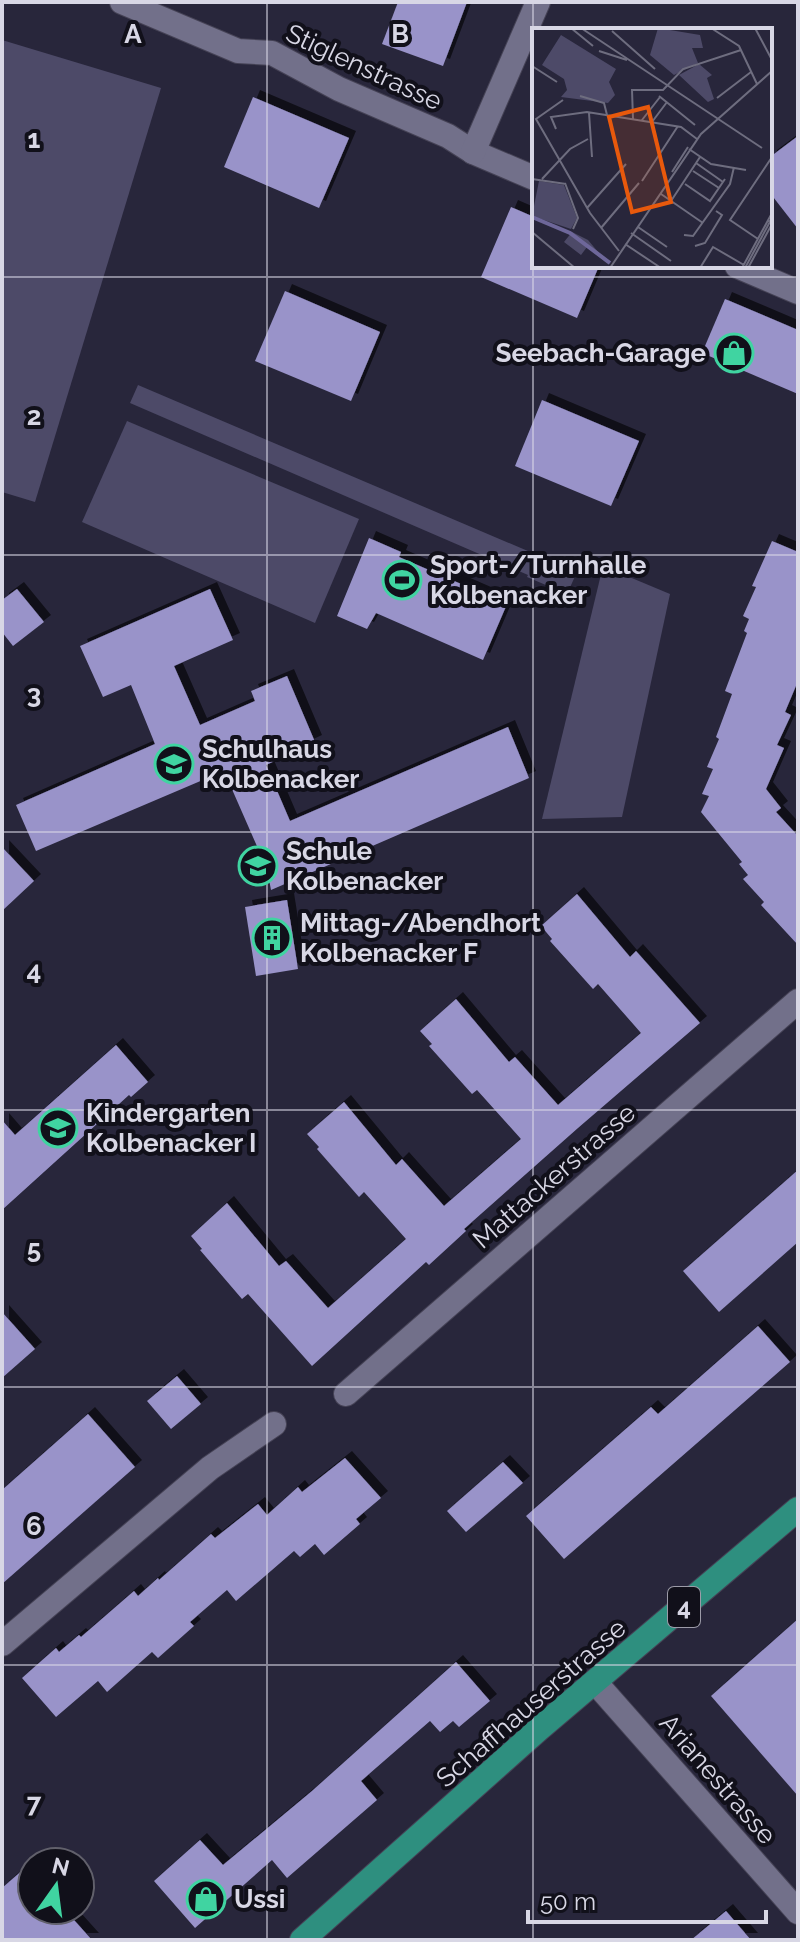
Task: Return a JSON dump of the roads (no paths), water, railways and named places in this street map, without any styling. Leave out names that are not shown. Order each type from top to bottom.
[{"type":"main road","name":"Schaffhauserstrasse","points":[[302,1940],[595,1682],[798,1509]]},
{"type":"street","name":"Stiglenstrasse","points":[[122,2],[238,51],[272,53],[339,89],[448,136],[473,152],[532,177]]},
{"type":"street","points":[[473,152],[538,2]]},
{"type":"street","points":[[742,268],[798,292]]},
{"type":"street","name":"Mattackerstrasse","points":[[346,1394],[798,1001]]},
{"type":"street","points":[[2,1644],[210,1468],[274,1424]]},
{"type":"street","name":"Arianestrasse","points":[[595,1682],[798,1912]]},
{"type":"place","name":"Seebach-Garage","points":[[734,353]]},
{"type":"place","name":"Sport-/Turnhalle Kolbenacker","points":[[402,580]]},
{"type":"place","name":"Schulhaus Kolbenacker","points":[[174,764]]},
{"type":"place","name":"Schule Kolbenacker","points":[[258,866]]},
{"type":"place","name":"Mittag-/Abendhort Kolbenacker F","points":[[272,938]]},
{"type":"place","name":"Kindergarten Kolbenacker I","points":[[58,1128]]},
{"type":"place","name":"Ussi","points":[[206,1899]]}]
